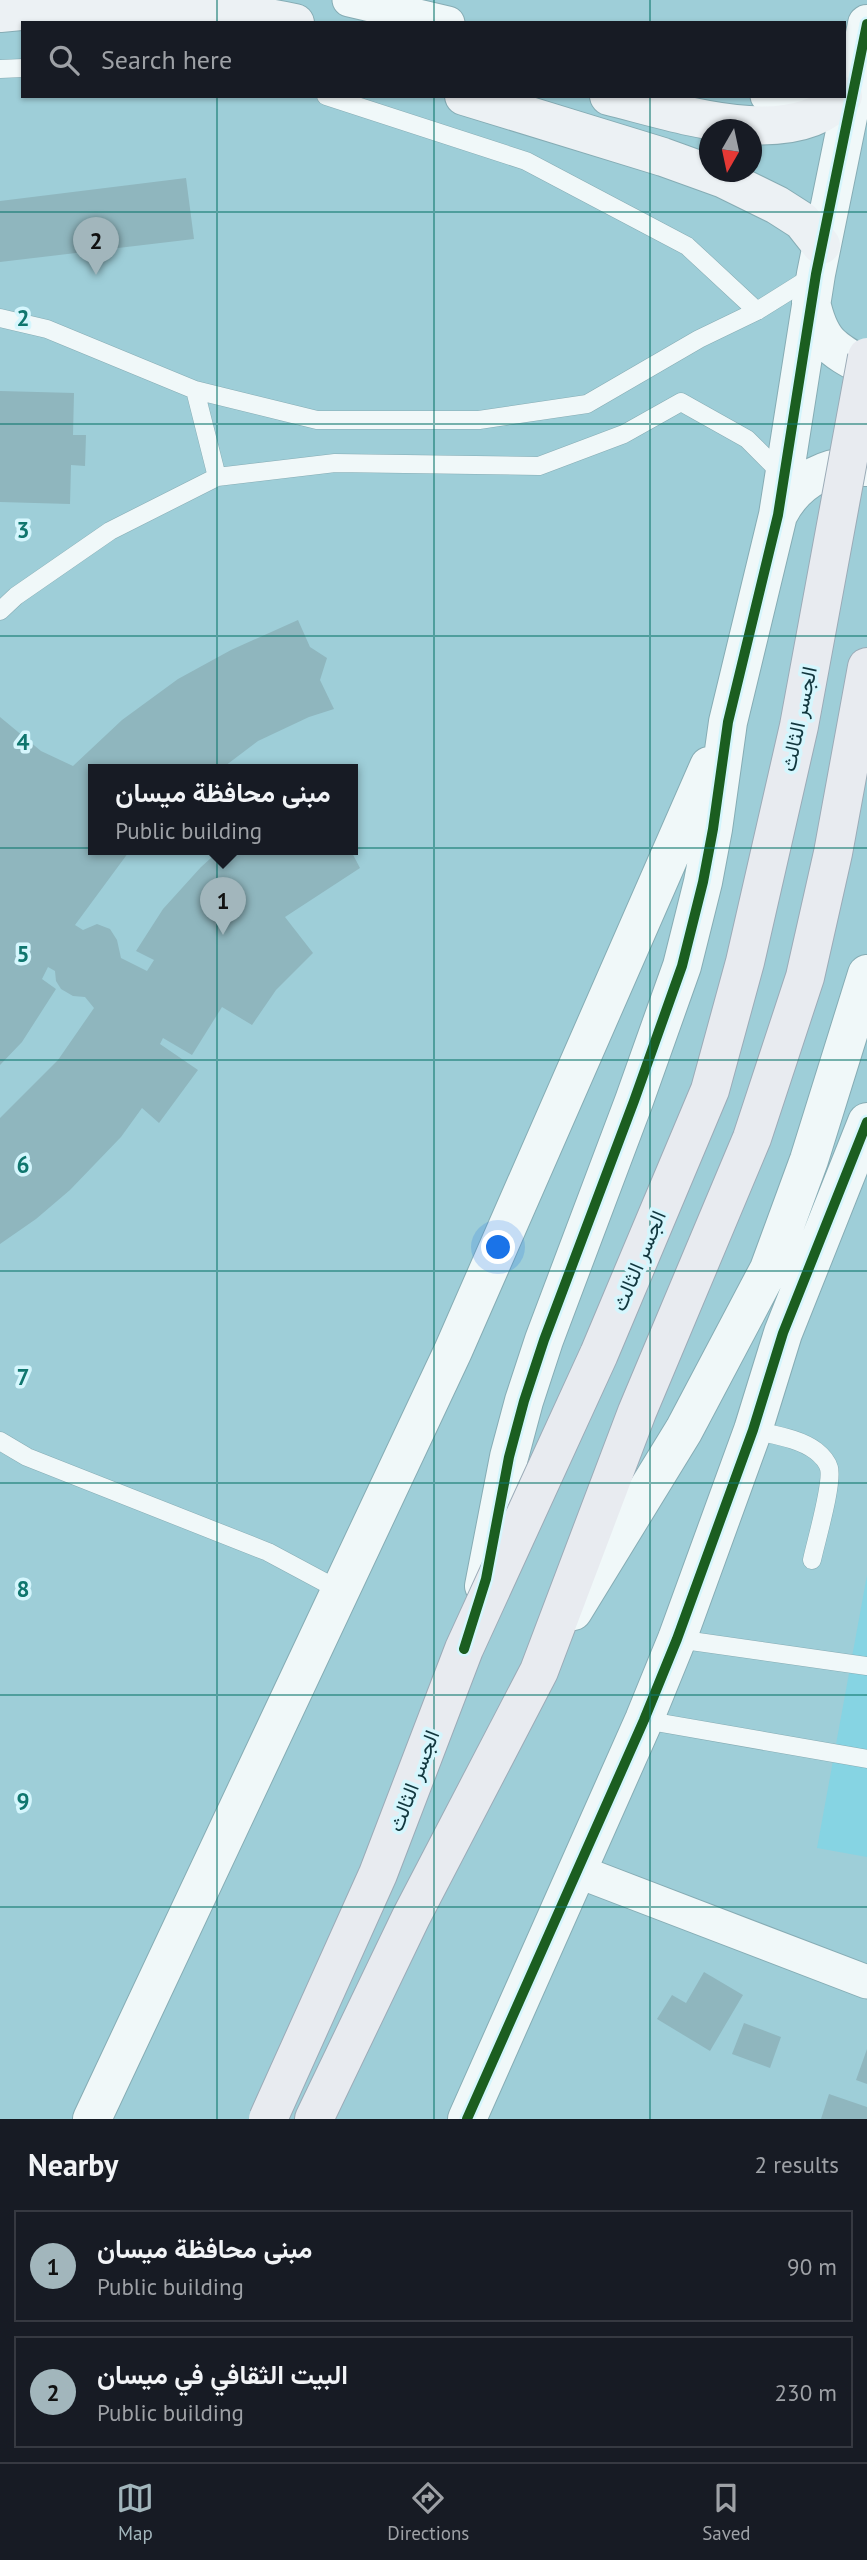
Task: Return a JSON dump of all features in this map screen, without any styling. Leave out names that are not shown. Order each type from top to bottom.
[{"type":"main road","points":[[72,21],[149,6],[205,9],[282,21]]},
{"type":"main road","points":[[471,98],[663,157],[724,180],[777,205],[802,221],[816,274]]},
{"type":"main road","points":[[617,98],[719,122],[753,125],[790,124],[820,115],[836,98]]},
{"type":"main road","name":"الجسر الثالث","points":[[268,2119],[378,1874],[464,1648],[599,1354],[710,1090],[745,962],[799,726],[867,357]]},
{"type":"main road","points":[[314,2119],[411,1917],[539,1671],[637,1412],[752,1138],[806,976],[833,853],[867,667]]},
{"type":"street","points":[[349,0],[439,21]]},
{"type":"street","points":[[464,1648],[486,1579],[509,1457],[524,1401],[558,1300],[673,991],[703,882],[728,722],[778,515],[816,274],[850,84],[867,24]]},
{"type":"street","points":[[776,98],[802,104],[819,104],[828,98]]},
{"type":"street","points":[[816,274],[816,324],[827,343],[867,368]]},
{"type":"street","points":[[778,515],[786,500],[801,484],[823,470],[867,467]]},
{"type":"street","points":[[92,2119],[453,1351],[728,722]]},
{"type":"street","points":[[539,1671],[597,1569],[684,1430],[769,1269],[809,1160],[867,974]]},
{"type":"street","points":[[467,2119],[644,1720],[677,1639],[753,1430],[783,1333],[867,1122]]},
{"type":"street","points":[[577,1871],[867,1982]]},
{"type":"lane","points":[[0,69],[15,32]]},
{"type":"lane","points":[[332,98],[526,161],[687,246],[757,310]]},
{"type":"lane","points":[[0,318],[47,329],[195,390],[317,420],[479,420],[587,404],[699,339],[757,310],[816,274]]},
{"type":"lane","points":[[195,390],[218,477]]},
{"type":"lane","points":[[0,611],[16,596],[110,531],[218,477],[335,464],[539,466],[624,434],[681,402],[747,439],[785,476]]},
{"type":"lane","points":[[753,1430],[803,1443],[824,1458],[829,1469],[811,1560]]},
{"type":"lane","points":[[0,1441],[27,1457],[268,1552],[339,1590]]},
{"type":"lane","points":[[677,1639],[867,1666]]},
{"type":"lane","points":[[644,1720],[867,1759]]},
{"type":"shaded area","points":[[867,1575],[867,1857],[817,1848]]},
{"type":"building","points":[[186,178],[194,239],[0,262],[0,201]]},
{"type":"building","points":[[0,391],[74,393],[73,435],[86,435],[85,466],[71,465],[70,504],[0,502]]},
{"type":"building","points":[[298,620],[310,647],[327,658],[320,680],[334,709],[309,717],[258,741],[228,764],[88,764],[88,855],[127,855],[75,925],[83,930],[97,924],[110,929],[117,940],[121,958],[147,971],[154,960],[136,951],[163,909],[214,855],[353,855],[360,868],[285,917],[313,953],[276,990],[252,1025],[222,1007],[192,1055],[163,1038],[160,1044],[198,1070],[159,1123],[142,1108],[121,1137],[70,1190],[36,1219],[0,1244],[0,1118],[58,1060],[94,1008],[85,997],[73,996],[61,989],[56,981],[55,971],[48,967],[42,979],[56,989],[22,1042],[0,1065],[0,717],[41,751],[73,766],[122,720],[178,679],[231,650]]},
{"type":"building","points":[[704,1972],[743,1995],[710,2051],[657,2019],[672,1995],[686,2003]]},
{"type":"building","points":[[744,2023],[781,2037],[770,2068],[732,2054]]},
{"type":"building","points":[[867,2049],[867,2084],[856,2080]]},
{"type":"building","points":[[829,2094],[867,2107],[867,2119],[821,2119]]},
{"type":"cycle path","points":[[464,1649],[486,1579],[509,1457],[524,1401],[682,966],[703,882],[728,722],[778,515],[816,274],[867,24]]},
{"type":"cycle path","points":[[467,2119],[644,1720],[677,1639],[753,1430],[783,1333],[867,1122]]},
{"type":"place","name":"البيت الثقافي في ميسان","points":[[96,275]]},
{"type":"place","name":"مبنى محافظة ميسان","points":[[223,935]]}]
